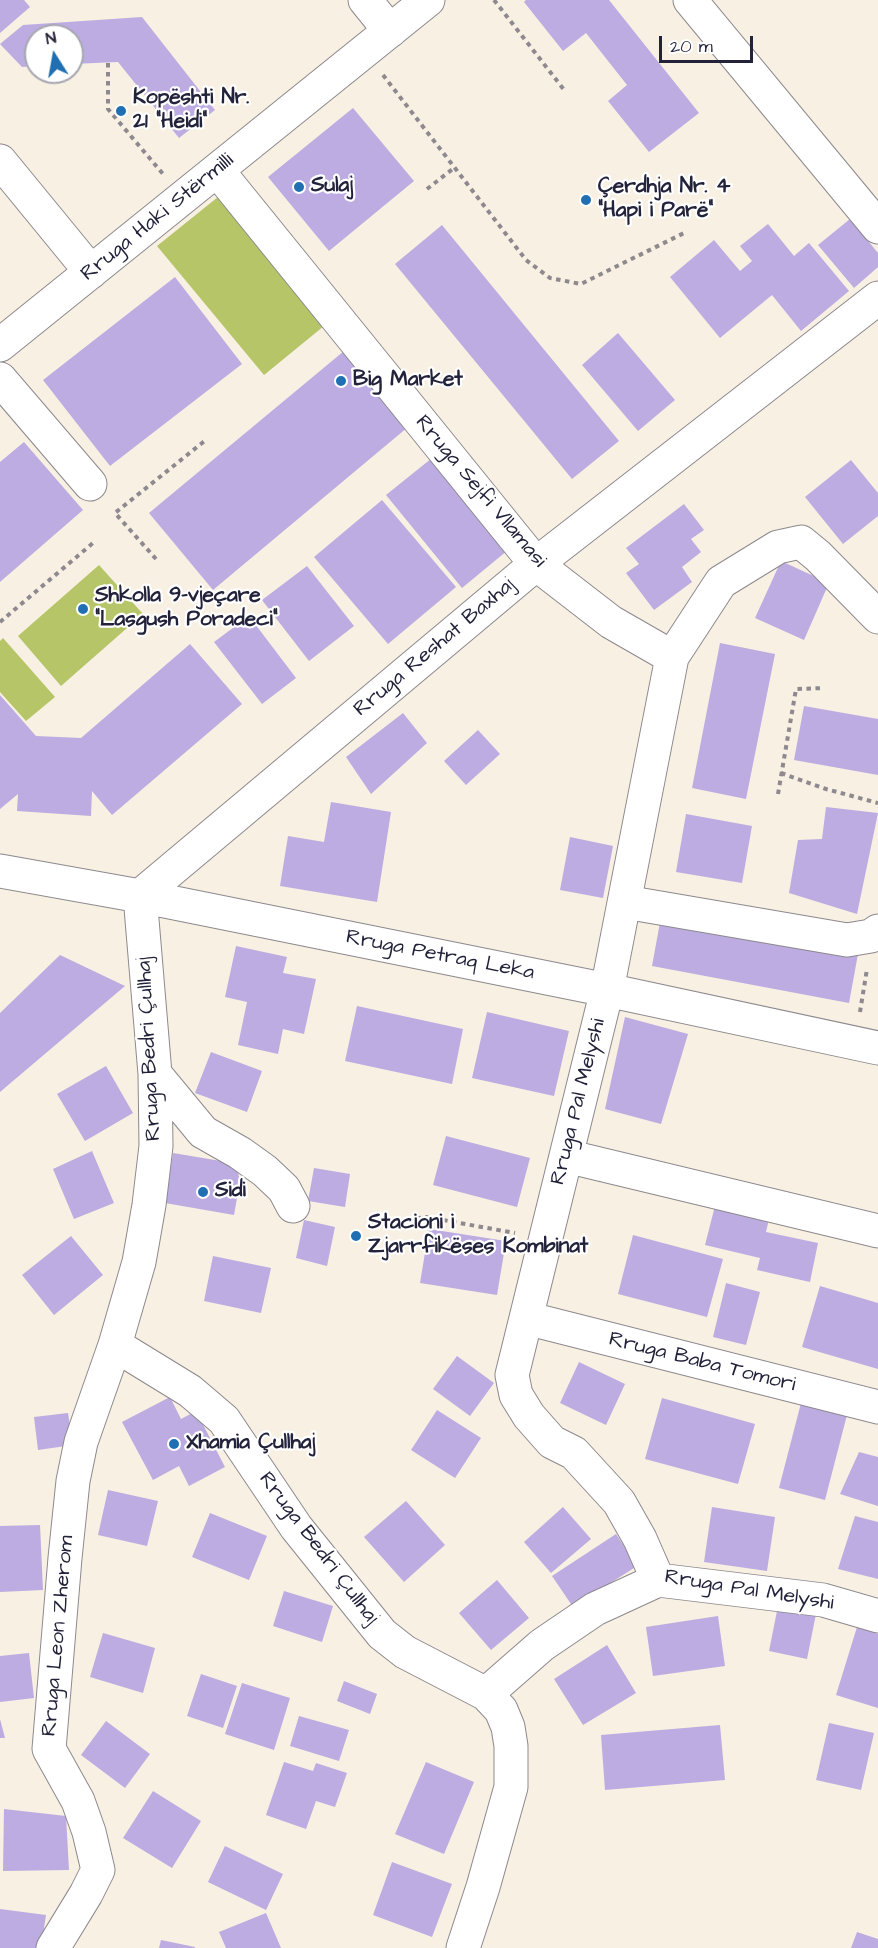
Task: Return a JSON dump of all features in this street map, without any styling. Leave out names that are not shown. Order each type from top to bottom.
[{"type":"street","points":[[365,0],[390,31]]},
{"type":"street","name":"Rruga Haki Stërmilli","points":[[0,345],[428,0]]},
{"type":"street","points":[[690,0],[878,227]]},
{"type":"street","points":[[0,161],[91,272]]},
{"type":"street","name":"Rruga Sejfi Vllamasi","points":[[217,170],[536,564],[611,622],[672,657]]},
{"type":"street","name":"Rruga Reshat Baxhaj","points":[[140,896],[536,564],[878,298]]},
{"type":"street","points":[[0,379],[90,484]]},
{"type":"street","points":[[607,990],[672,657],[721,582],[778,547],[801,542],[818,556],[878,617]]},
{"type":"street","name":"Rruga Petraq Leka","points":[[1,872],[140,896],[607,990],[878,1048]]},
{"type":"street","name":"Rruga Bedri Çullhaj","points":[[140,896],[155,1074],[156,1146],[139,1262],[115,1344],[190,1390],[224,1420],[296,1527],[382,1634],[405,1652],[486,1694],[501,1710],[508,1726],[512,1746],[512,1786],[463,1948]]},
{"type":"street","points":[[625,902],[847,940],[871,936],[878,931]]},
{"type":"street","name":"Rruga Pal Melyshi","points":[[607,990],[512,1375],[516,1395],[529,1416],[552,1442],[574,1453],[619,1502],[640,1539],[658,1580],[823,1600],[878,1616]]},
{"type":"street","points":[[155,1074],[203,1132],[240,1153],[265,1171],[284,1189],[293,1206]]},
{"type":"street","points":[[566,1156],[878,1231]]},
{"type":"street","name":"Rruga Baba Tomori","points":[[526,1318],[878,1407]]},
{"type":"street","name":"Rruga Leon Zherom","points":[[53,1948],[98,1870],[89,1832],[78,1801],[49,1749],[73,1481],[81,1442],[115,1344]]},
{"type":"street","points":[[486,1694],[542,1645],[595,1609],[658,1580]]},
{"type":"path","points":[[494,0],[565,91]]},
{"type":"path","points":[[364,51],[526,260],[550,278],[581,284],[684,233]]},
{"type":"path","points":[[108,63],[108,110],[182,198]]},
{"type":"path","points":[[427,189],[454,168]]},
{"type":"path","points":[[156,559],[115,513],[207,440]]},
{"type":"path","points":[[0,622],[93,543]]},
{"type":"path","points":[[778,794],[796,689],[824,688]]},
{"type":"path","points":[[781,773],[826,789],[878,803]]},
{"type":"path","points":[[372,1225],[426,1217],[545,1241]]},
{"type":"green space","points":[[218,197],[324,326],[264,375],[157,246]]},
{"type":"green space","points":[[99,565],[143,614],[61,686],[18,636]]},
{"type":"green space","points":[[3,638],[55,697],[26,721],[0,692],[0,641]]},
{"type":"building","points":[[0,0],[24,0],[30,7],[0,33]]},
{"type":"building","points":[[526,0],[609,0],[699,113],[649,152],[608,101],[627,85],[586,33],[563,51],[524,2]]},
{"type":"building","points":[[142,17],[215,110],[179,138],[118,62],[84,63],[84,24],[38,24]]},
{"type":"building","points":[[23,25],[24,67],[22,67],[0,44]]},
{"type":"building","points":[[353,108],[414,181],[329,251],[268,177]]},
{"type":"building","points":[[850,219],[878,253],[878,267],[854,288],[818,245]]},
{"type":"building","points":[[768,224],[794,256],[809,243],[849,291],[801,331],[772,295],[720,338],[670,277],[714,240],[740,271],[752,261],[740,246]]},
{"type":"building","points":[[442,225],[619,441],[572,479],[395,264]]},
{"type":"building","points":[[175,277],[242,364],[110,466],[43,380]]},
{"type":"building","points":[[618,333],[675,400],[638,431],[582,365]]},
{"type":"building","points":[[344,351],[408,427],[213,590],[149,513]]},
{"type":"building","points":[[24,442],[83,510],[0,582],[0,462]]},
{"type":"building","points":[[432,458],[508,550],[462,588],[386,495]]},
{"type":"building","points":[[851,460],[878,493],[878,516],[843,544],[805,497]]},
{"type":"building","points":[[382,500],[456,587],[388,644],[314,557]]},
{"type":"building","points":[[684,504],[704,530],[691,539],[701,552],[682,567],[692,582],[654,610],[626,573],[639,564],[626,548]]},
{"type":"building","points":[[781,561],[829,583],[804,640],[755,618]]},
{"type":"building","points":[[307,566],[354,626],[309,661],[262,600]]},
{"type":"building","points":[[249,616],[296,678],[262,704],[214,642]]},
{"type":"building","points":[[720,643],[775,654],[746,799],[692,788]]},
{"type":"building","points":[[190,644],[242,704],[112,815],[92,791],[91,816],[17,811],[18,794],[0,809],[0,695],[36,736],[81,738]]},
{"type":"building","points":[[804,706],[878,719],[878,775],[794,760]]},
{"type":"building","points":[[403,713],[427,743],[371,794],[346,757]]},
{"type":"building","points":[[478,730],[500,754],[466,785],[444,761]]},
{"type":"building","points":[[331,802],[391,812],[377,902],[280,886],[288,836],[324,842]]},
{"type":"building","points":[[826,807],[878,813],[857,914],[789,893],[798,840],[822,839]]},
{"type":"building","points":[[686,814],[752,826],[742,883],[676,872]]},
{"type":"building","points":[[570,837],[613,846],[603,898],[560,890]]},
{"type":"building","points":[[661,917],[858,954],[849,1003],[652,966]]},
{"type":"building","points":[[236,946],[287,957],[283,973],[316,979],[304,1034],[283,1029],[278,1054],[238,1045],[247,1002],[225,997]]},
{"type":"building","points":[[60,955],[125,986],[0,1092],[0,1013]]},
{"type":"building","points":[[357,1006],[463,1029],[452,1084],[345,1061]]},
{"type":"building","points":[[487,1012],[569,1031],[554,1096],[472,1078]]},
{"type":"building","points":[[625,1017],[688,1034],[661,1124],[605,1109]]},
{"type":"building","points":[[211,1052],[262,1071],[247,1112],[195,1093]]},
{"type":"building","points":[[106,1066],[133,1113],[85,1141],[57,1094]]},
{"type":"building","points":[[446,1136],[530,1158],[517,1207],[433,1185]]},
{"type":"building","points":[[92,1151],[114,1203],[74,1219],[53,1169]]},
{"type":"building","name":"Sidi","points":[[173,1153],[239,1164],[240,1181],[234,1215],[165,1203]]},
{"type":"building","points":[[314,1168],[350,1174],[345,1207],[308,1201]]},
{"type":"building","points":[[715,1206],[769,1219],[766,1232],[818,1243],[810,1282],[757,1270],[760,1258],[705,1245]]},
{"type":"building","points":[[304,1220],[335,1227],[327,1266],[296,1258]]},
{"type":"building","points":[[429,1229],[506,1241],[497,1295],[420,1283]]},
{"type":"building","points":[[633,1235],[723,1259],[707,1317],[618,1294]]},
{"type":"building","points":[[71,1236],[103,1275],[54,1315],[22,1275]]},
{"type":"building","points":[[213,1256],[271,1268],[261,1313],[204,1301]]},
{"type":"building","points":[[726,1283],[760,1292],[746,1345],[713,1337]]},
{"type":"building","points":[[820,1286],[878,1303],[878,1369],[802,1347]]},
{"type":"building","points":[[457,1356],[494,1383],[470,1416],[433,1389]]},
{"type":"building","points":[[579,1362],[625,1384],[606,1425],[560,1403]]},
{"type":"building","name":"Xhamia Çullhaj","points":[[170,1397],[181,1419],[196,1411],[225,1467],[189,1486],[179,1466],[153,1480],[122,1422]]},
{"type":"building","points":[[662,1398],[755,1424],[738,1484],[645,1459]]},
{"type":"building","points":[[801,1403],[847,1415],[825,1500],[779,1488]]},
{"type":"building","points":[[437,1410],[481,1438],[455,1478],[411,1450]]},
{"type":"building","points":[[68,1413],[73,1445],[38,1450],[34,1417]]},
{"type":"building","points":[[859,1452],[878,1457],[878,1506],[840,1494]]},
{"type":"building","points":[[108,1490],[158,1501],[147,1546],[98,1535]]},
{"type":"building","points":[[406,1501],[445,1545],[404,1582],[364,1537]]},
{"type":"building","points":[[563,1507],[591,1539],[551,1573],[524,1542]]},
{"type":"building","points":[[712,1507],[775,1517],[767,1571],[704,1562]]},
{"type":"building","points":[[210,1513],[267,1536],[249,1580],[192,1557]]},
{"type":"building","points":[[855,1516],[878,1522],[878,1579],[838,1569]]},
{"type":"building","points":[[40,1525],[43,1590],[0,1592],[0,1526]]},
{"type":"building","points":[[616,1534],[637,1566],[573,1607],[552,1576]]},
{"type":"building","points":[[497,1580],[529,1618],[491,1650],[459,1613]]},
{"type":"building","points":[[284,1591],[333,1606],[322,1642],[273,1626]]},
{"type":"building","points":[[779,1601],[817,1609],[807,1659],[769,1651]]},
{"type":"building","points":[[718,1616],[725,1666],[653,1676],[646,1627]]},
{"type":"building","points":[[857,1627],[878,1634],[878,1708],[836,1695]]},
{"type":"building","points":[[103,1633],[155,1648],[143,1693],[90,1677]]},
{"type":"building","points":[[607,1645],[636,1693],[583,1725],[554,1679]]},
{"type":"building","points":[[29,1653],[34,1698],[0,1702],[0,1656]]},
{"type":"building","points":[[201,1674],[237,1686],[223,1728],[187,1716]]},
{"type":"building","points":[[344,1681],[377,1694],[370,1714],[337,1701]]},
{"type":"building","points":[[242,1683],[290,1698],[274,1750],[225,1734]]},
{"type":"building","points":[[299,1716],[349,1730],[339,1761],[290,1746]]},
{"type":"building","points":[[0,1719],[5,1738],[0,1738]]},
{"type":"building","points":[[106,1721],[150,1754],[125,1788],[81,1755]]},
{"type":"building","points":[[829,1723],[874,1733],[861,1790],[816,1780]]},
{"type":"building","points":[[720,1725],[725,1780],[605,1790],[601,1735]]},
{"type":"building","points":[[284,1762],[313,1771],[316,1763],[347,1773],[335,1807],[316,1801],[306,1829],[266,1815]]},
{"type":"building","points":[[426,1762],[474,1782],[444,1854],[395,1834]]},
{"type":"building","points":[[153,1791],[201,1821],[172,1868],[123,1838]]},
{"type":"building","points":[[4,1809],[66,1816],[69,1870],[3,1871]]},
{"type":"building","points":[[225,1846],[283,1874],[266,1910],[208,1882]]},
{"type":"building","points":[[392,1862],[452,1884],[432,1937],[373,1915]]},
{"type":"building","points":[[0,1909],[46,1915],[41,1948],[0,1948]]},
{"type":"building","points":[[266,1913],[281,1948],[226,1948],[219,1932]]},
{"type":"building","points":[[857,1932],[878,1939],[878,1948],[851,1948]]},
{"type":"building","points":[[161,1940],[195,1947],[195,1948],[159,1948]]},
{"type":"place","name":"Kopështi Nr. 21 \"Heidi\"","points":[[121,111]]},
{"type":"place","name":"Sulaj","points":[[299,187]]},
{"type":"place","name":"Çerdhja Nr. 4 \"Hapi i Parë\"","points":[[586,200]]},
{"type":"place","name":"Big Market","points":[[341,381]]},
{"type":"place","name":"Shkolla 9-vjeçare \"Lasgush Poradeci\"","points":[[83,609]]},
{"type":"place","name":"Sidi","points":[[203,1192]]},
{"type":"place","name":"Stacioni i Zjarrfikëses Kombinat","points":[[356,1236]]},
{"type":"place","name":"Xhamia Çullhaj","points":[[174,1444]]}]
